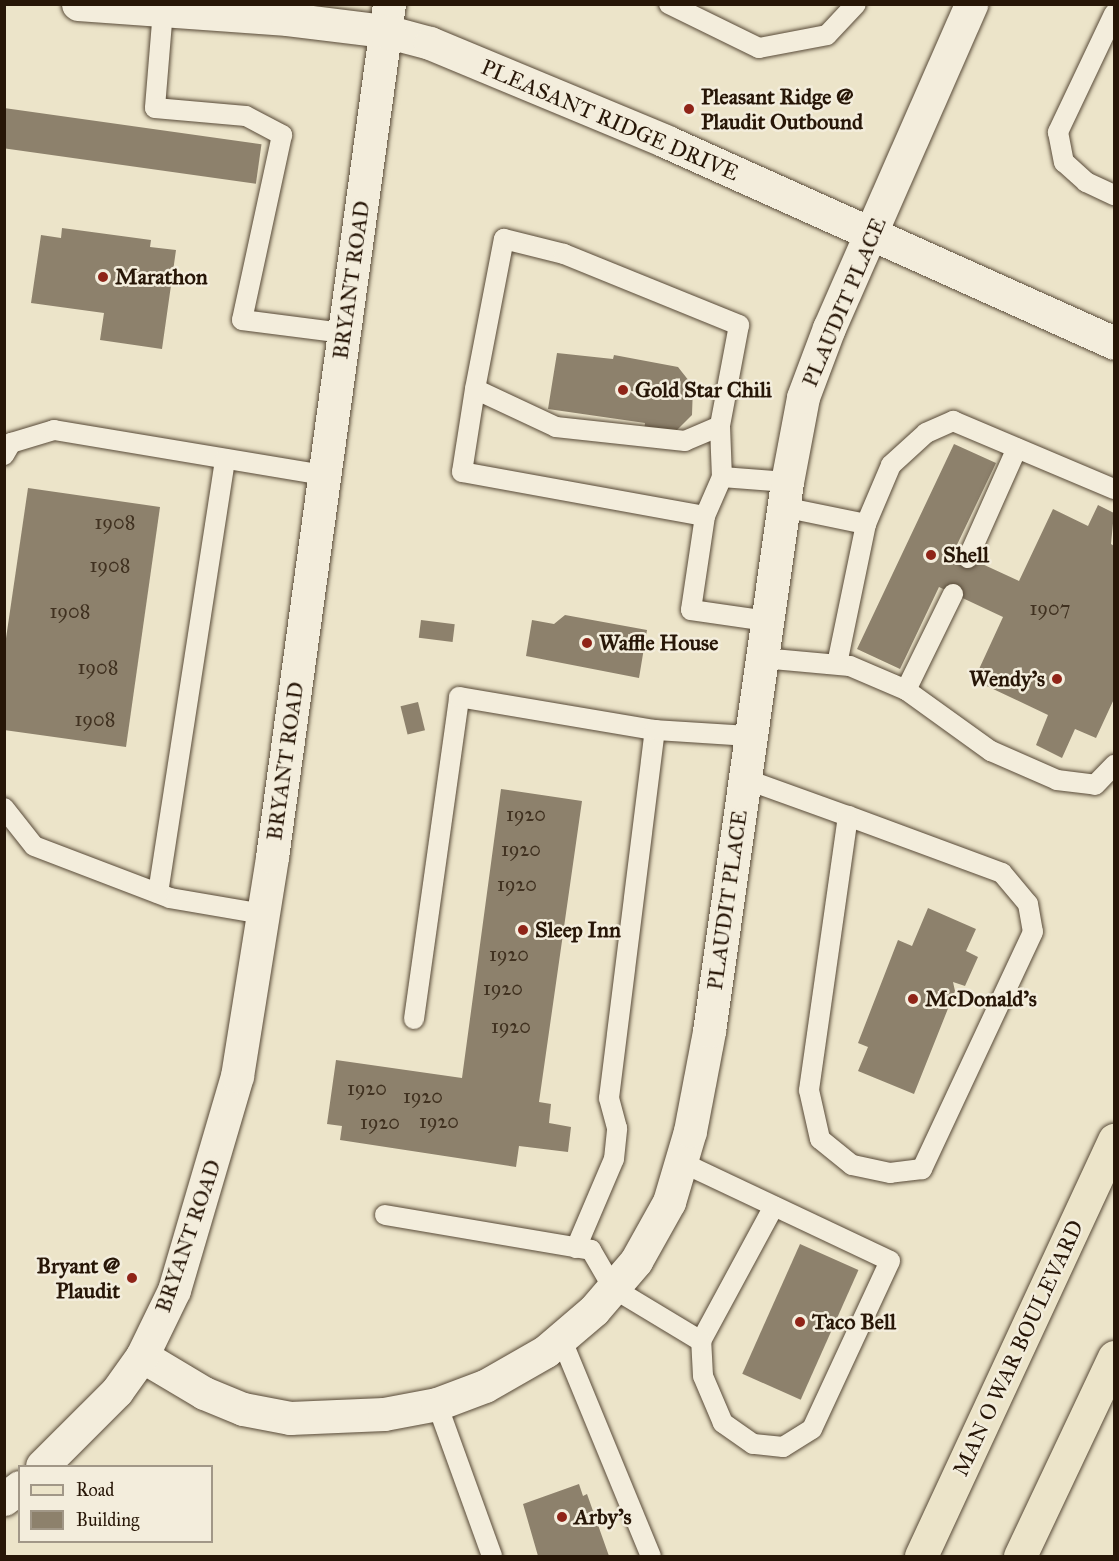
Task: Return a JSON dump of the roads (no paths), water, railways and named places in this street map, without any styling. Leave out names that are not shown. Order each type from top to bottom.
[{"type":"main road","name":"MAN O WAR BOULEVARD","points":[[921,1557],[1114,1140]]},
{"type":"main road","points":[[1020,1557],[1114,1357]]},
{"type":"street","name":"PLEASANT RIDGE DRIVE","points":[[78,4],[287,19],[387,18],[430,43],[665,141],[871,237],[969,277],[1114,343]]},
{"type":"street","name":"PLAUDIT PLACE","points":[[142,1356],[204,1393],[243,1409],[290,1418],[345,1418],[437,1404],[485,1386],[561,1338],[613,1288],[636,1261],[669,1202],[681,1162],[709,1031],[785,494],[803,397],[829,328],[871,237],[971,4]]},
{"type":"street","name":"BRYANT ROAD","points":[[44,1465],[117,1391],[142,1356],[174,1290],[210,1175],[237,1076],[263,914],[387,18]]},
{"type":"street","points":[[4,1499],[18,1488]]},
{"type":"lane","points":[[669,4],[759,48],[827,35],[856,4]]},
{"type":"lane","points":[[163,10],[155,108],[246,116],[282,135],[242,320],[344,333]]},
{"type":"lane","points":[[1114,14],[1109,33],[1058,132],[1064,162],[1086,182],[1114,195]]},
{"type":"lane","points":[[705,516],[462,472],[475,389],[504,239],[564,254],[739,325],[720,426],[722,477],[705,516],[691,610],[767,621]]},
{"type":"lane","points":[[475,389],[556,427],[685,441],[720,426]]},
{"type":"lane","points":[[837,664],[867,524],[891,465],[926,433],[953,421],[1114,489]]},
{"type":"lane","points":[[4,455],[11,444],[54,430],[324,475]]},
{"type":"lane","points":[[968,558],[1017,448]]},
{"type":"lane","points":[[158,893],[225,459]]},
{"type":"lane","points":[[722,477],[785,494],[867,524]]},
{"type":"lane","points":[[906,690],[953,594]]},
{"type":"lane","points":[[762,658],[837,664],[906,690],[991,751],[1057,780],[1095,785],[1114,765]]},
{"type":"lane","points":[[414,1019],[459,696],[656,729],[751,736]]},
{"type":"lane","points":[[576,1248],[614,1159],[617,1128],[609,1098],[656,729]]},
{"type":"lane","points":[[745,779],[848,816],[1002,873],[1028,904],[1033,932],[922,1169],[890,1173],[852,1165],[820,1139],[809,1090],[848,816]]},
{"type":"lane","points":[[4,808],[34,846],[158,893],[263,914]]},
{"type":"lane","points":[[681,1162],[774,1206],[890,1261],[812,1428],[783,1447],[753,1444],[723,1423],[703,1376],[701,1341],[774,1206]]},
{"type":"lane","points":[[385,1215],[591,1250],[613,1288],[701,1341]]},
{"type":"lane","points":[[561,1338],[651,1557]]},
{"type":"lane","points":[[437,1404],[492,1557]]},
{"type":"place","name":"Pleasant Ridge @ Plaudit Outbound","points":[[689,109]]},
{"type":"place","name":"Marathon","points":[[103,277]]},
{"type":"place","name":"Gold Star Chili","points":[[623,390]]},
{"type":"place","name":"Shell","points":[[931,555]]},
{"type":"place","name":"Waffle House","points":[[587,643]]},
{"type":"place","name":"Wendy's","points":[[1057,679]]},
{"type":"place","name":"Sleep Inn","points":[[523,930]]},
{"type":"place","name":"McDonald's","points":[[913,999]]},
{"type":"place","name":"Bryant @ Plaudit","points":[[132,1278]]},
{"type":"place","name":"Taco Bell","points":[[800,1322]]},
{"type":"place","name":"Arby's","points":[[562,1517]]}]
